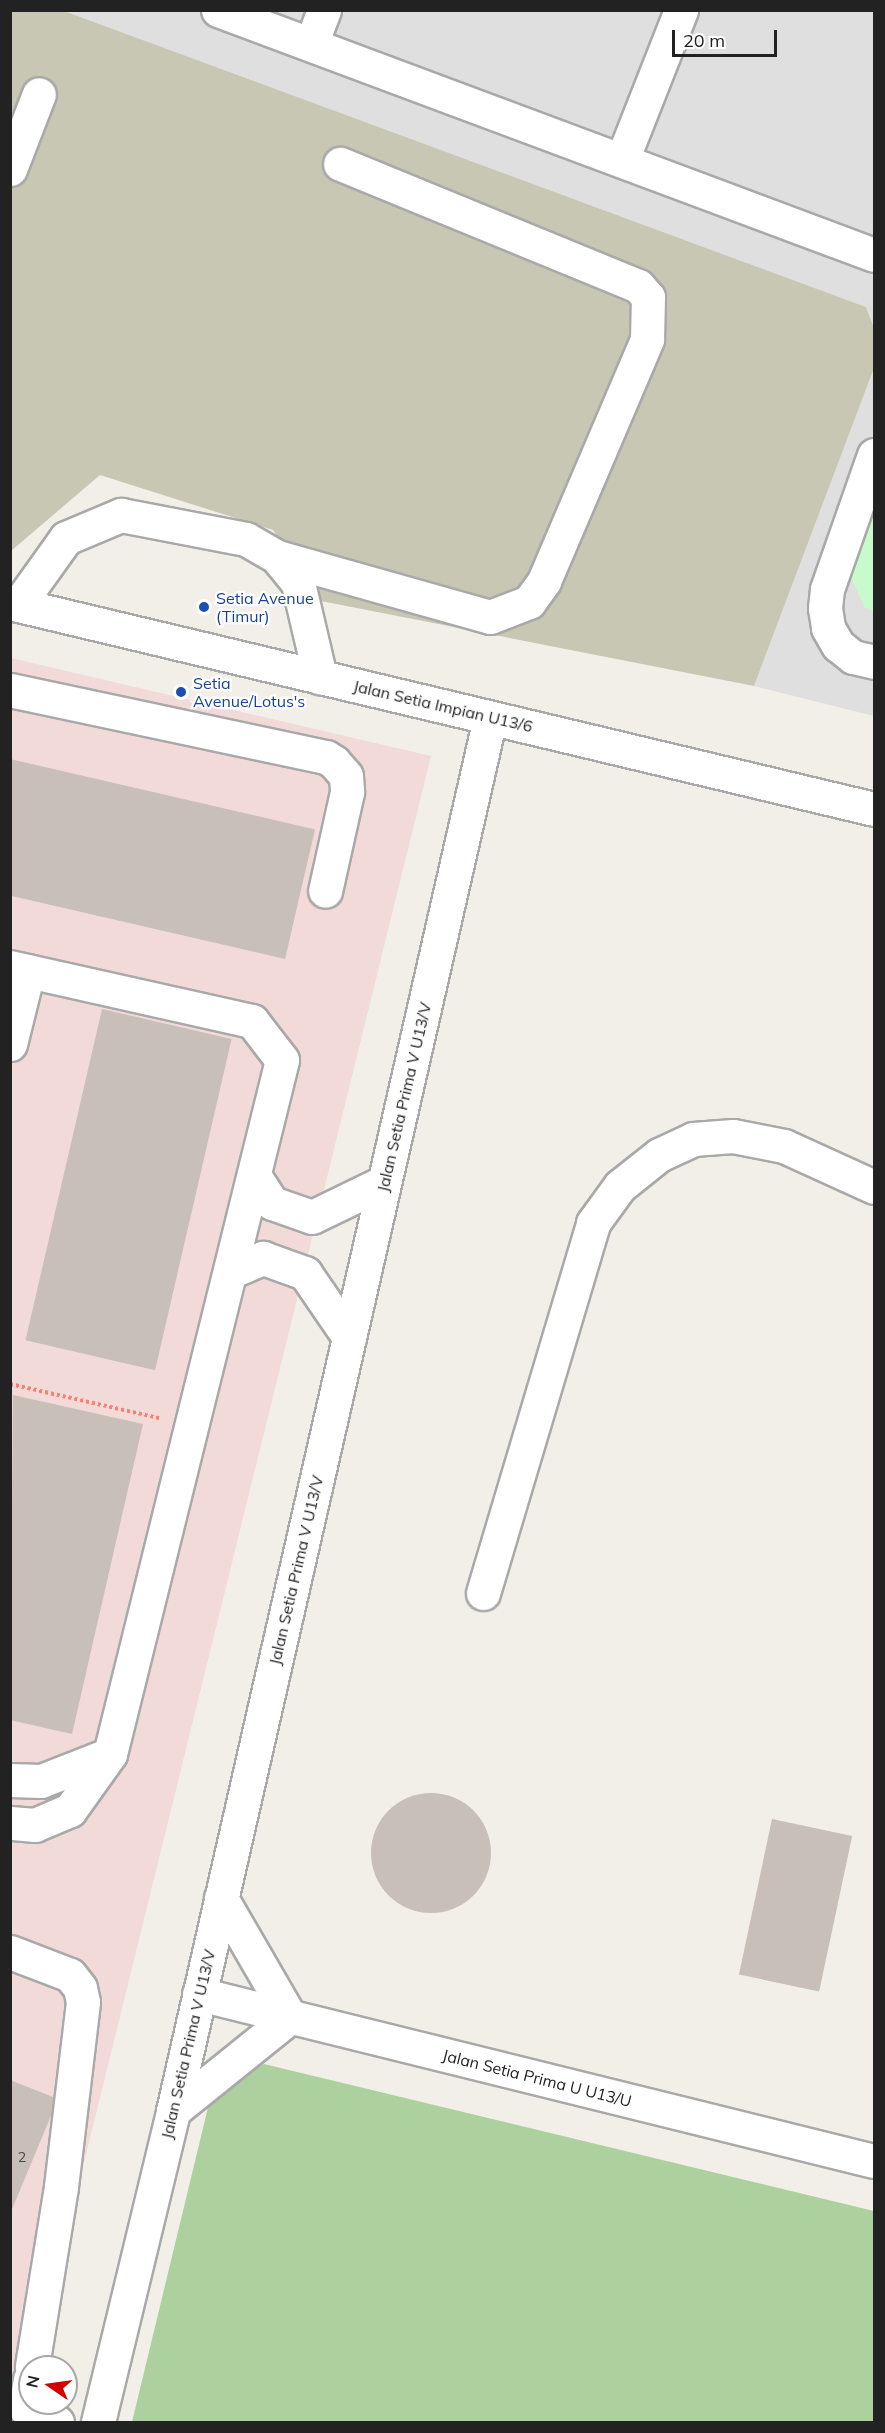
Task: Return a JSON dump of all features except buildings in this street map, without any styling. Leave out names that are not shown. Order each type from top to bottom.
[{"type":"street","points":[[218,10],[874,255]]},
{"type":"street","points":[[311,44],[324,10]]},
{"type":"street","points":[[622,160],[681,10]]},
{"type":"street","points":[[10,169],[39,94]]},
{"type":"street","points":[[14,604],[66,538],[121,515],[246,539],[277,557],[490,617],[529,602],[544,581],[647,339],[648,297],[638,286],[340,164]]},
{"type":"street","points":[[874,455],[827,588],[825,609],[828,628],[838,645],[853,657],[874,662]]},
{"type":"street","points":[[277,557],[298,583],[320,677]]},
{"type":"street","name":"Jalan Setia Impian U13/6","points":[[14,604],[874,809]]},
{"type":"street","points":[[10,690],[334,762],[346,776],[347,792],[325,891]]},
{"type":"street","name":"Jalan Setia Prima V U13/V","points":[[98,2422],[173,2111],[490,717]]},
{"type":"street","points":[[10,1044],[19,969],[252,1021],[282,1060],[232,1271],[110,1754],[70,1810],[35,1825],[10,1823]]},
{"type":"street","points":[[483,1593],[592,1223],[620,1186],[659,1155],[693,1139],[733,1136],[784,1146],[874,1187]]},
{"type":"street","points":[[255,1177],[272,1203],[312,1217],[384,1182]]},
{"type":"street","points":[[232,1271],[263,1258],[305,1273],[349,1337]]},
{"type":"street","points":[[10,1780],[41,1781],[110,1754]]},
{"type":"street","points":[[173,2111],[290,2017],[221,1898]]},
{"type":"street","points":[[10,1952],[70,1975],[80,1988],[83,2002],[61,2187],[34,2355]]},
{"type":"street","name":"Jalan Setia Prima U U13/U","points":[[199,1994],[874,2161]]},
{"type":"street","points":[[41,2415],[57,2422]]},
{"type":"path","points":[[10,1384],[193,1425]]},
{"type":"shaded area","points":[[11,11],[64,11],[866,307],[874,328],[874,368],[754,686],[321,601],[273,530],[100,475],[11,551]]},
{"type":"shaded area","points":[[64,11],[874,11],[874,328],[866,307]]},
{"type":"shaded area","points":[[874,368],[874,716],[754,686]]},
{"type":"shaded area","points":[[11,658],[431,756],[37,2355],[18,2355],[18,2415],[22,2415],[20,2422],[11,2422]]},
{"type":"green space","points":[[874,499],[874,611],[865,608],[848,571]]},
{"type":"green space","points":[[264,2064],[874,2211],[874,2422],[132,2422],[211,2095]]},
{"type":"place","name":"Setia Avenue (Timur)","points":[[204,607]]},
{"type":"place","name":"Setia Avenue/Lotus's","points":[[181,692]]}]
